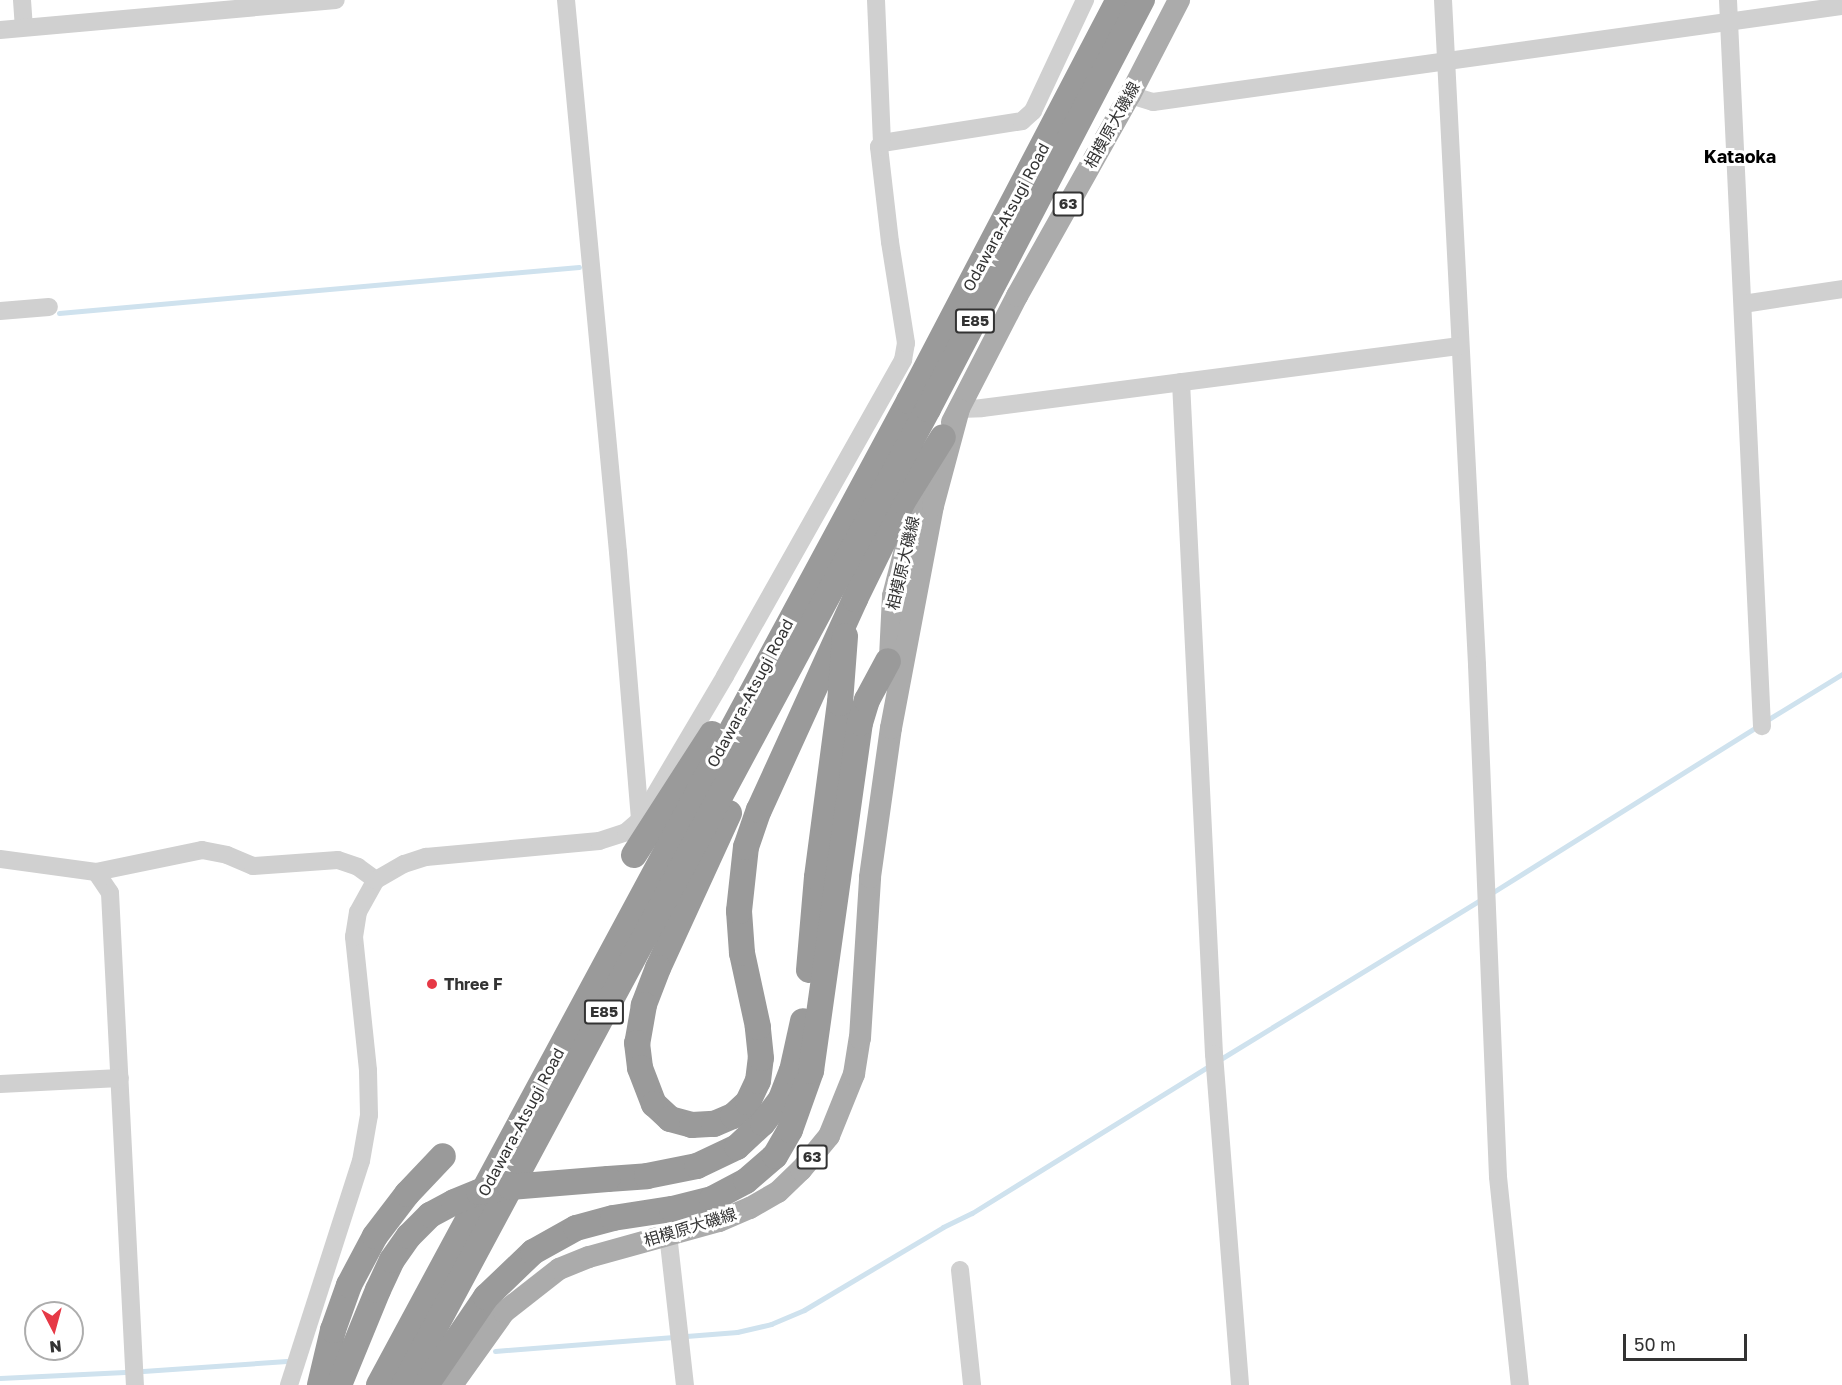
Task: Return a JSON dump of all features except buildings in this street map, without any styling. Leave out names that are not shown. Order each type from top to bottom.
[{"type":"highway","name":"Odawara-Atsugi Road","points":[[404,1385],[794,635],[909,401],[1119,0]]},
{"type":"highway","name":"Odawara-Atsugi Road","points":[[379,1385],[623,932],[794,635],[1041,196],[1142,0]]},
{"type":"highway","points":[[794,635],[771,723],[684,908],[644,1005],[637,1042],[640,1068],[646,1089],[654,1104],[670,1119],[692,1125],[714,1124],[733,1116],[748,1102],[758,1081],[761,1058],[758,1027],[742,953],[739,910],[746,847],[759,810],[855,599],[903,501],[943,437]]},
{"type":"highway","points":[[339,1385],[392,1260],[409,1236],[430,1215],[479,1192],[510,1187],[647,1176],[697,1166],[737,1147],[763,1123],[781,1099],[792,1071],[801,1033],[817,878],[840,703],[845,638],[855,599]]},
{"type":"highway","points":[[634,855],[729,707],[794,635]]},
{"type":"highway","points":[[426,1385],[486,1297],[533,1252],[576,1228],[613,1218],[672,1209],[712,1198],[746,1181],[775,1156],[790,1130],[811,1071],[860,723],[867,700],[888,661]]},
{"type":"highway","points":[[320,1385],[336,1321],[350,1284],[375,1236],[407,1194],[443,1156]]},
{"type":"main road","name":"相模原大磯線","points":[[891,728],[888,661],[892,596],[917,503],[943,437],[1017,296],[1130,95],[1179,0]]},
{"type":"main road","name":"相模原大磯線","points":[[452,1385],[504,1312],[559,1269],[589,1257],[719,1221],[750,1208],[778,1192],[801,1170],[829,1136],[845,1102],[854,1074],[860,1038],[870,877],[891,728],[933,506],[959,409]]},
{"type":"main road","name":"63","points":[[888,661],[899,641],[917,552],[933,506]]},
{"type":"street","points":[[22,0],[24,27]]},
{"type":"street","points":[[0,30],[336,0]]},
{"type":"street","points":[[566,0],[618,552],[640,820]]},
{"type":"street","points":[[291,1380],[363,1149],[369,1115],[368,1070],[354,937],[358,912],[376,880],[404,864],[426,857],[599,841],[626,832],[640,820],[731,666],[903,360],[906,343],[890,242],[879,147],[882,142],[876,0]]},
{"type":"street","points":[[882,142],[1022,121],[1033,111],[1085,0]]},
{"type":"street","points":[[1443,0],[1477,665],[1498,1176],[1520,1385]]},
{"type":"street","points":[[1728,0],[1762,721]]},
{"type":"street","points":[[1130,95],[1153,102],[1842,6]]},
{"type":"street","points":[[1743,304],[1842,289]]},
{"type":"street","points":[[0,311],[49,307]]},
{"type":"street","points":[[959,409],[982,408],[1460,346]]},
{"type":"street","points":[[1181,382],[1214,1054],[1240,1385]]},
{"type":"street","points":[[0,859],[96,872],[202,850],[227,855],[253,866],[338,860],[358,867],[376,880]]},
{"type":"street","points":[[96,872],[110,893],[135,1385]]},
{"type":"street","points":[[0,1084],[120,1078]]},
{"type":"street","points":[[668,1234],[685,1385]]},
{"type":"street","points":[[960,1270],[972,1385]]},
{"type":"waterway","points":[[59,313],[579,267]]},
{"type":"waterway","points":[[1767,720],[1842,674]]},
{"type":"waterway","points":[[1490,894],[1759,725]]},
{"type":"waterway","points":[[1219,1060],[1482,899]]},
{"type":"waterway","points":[[495,1351],[737,1332],[771,1324],[804,1310],[943,1227],[972,1213],[1211,1065]]},
{"type":"waterway","points":[[143,1371],[287,1361]]},
{"type":"waterway","points":[[0,1378],[125,1372]]},
{"type":"place","name":"Three F","points":[[432,984]]},
{"type":"district","name":"Kataoka","points":[[1740,156]]}]
